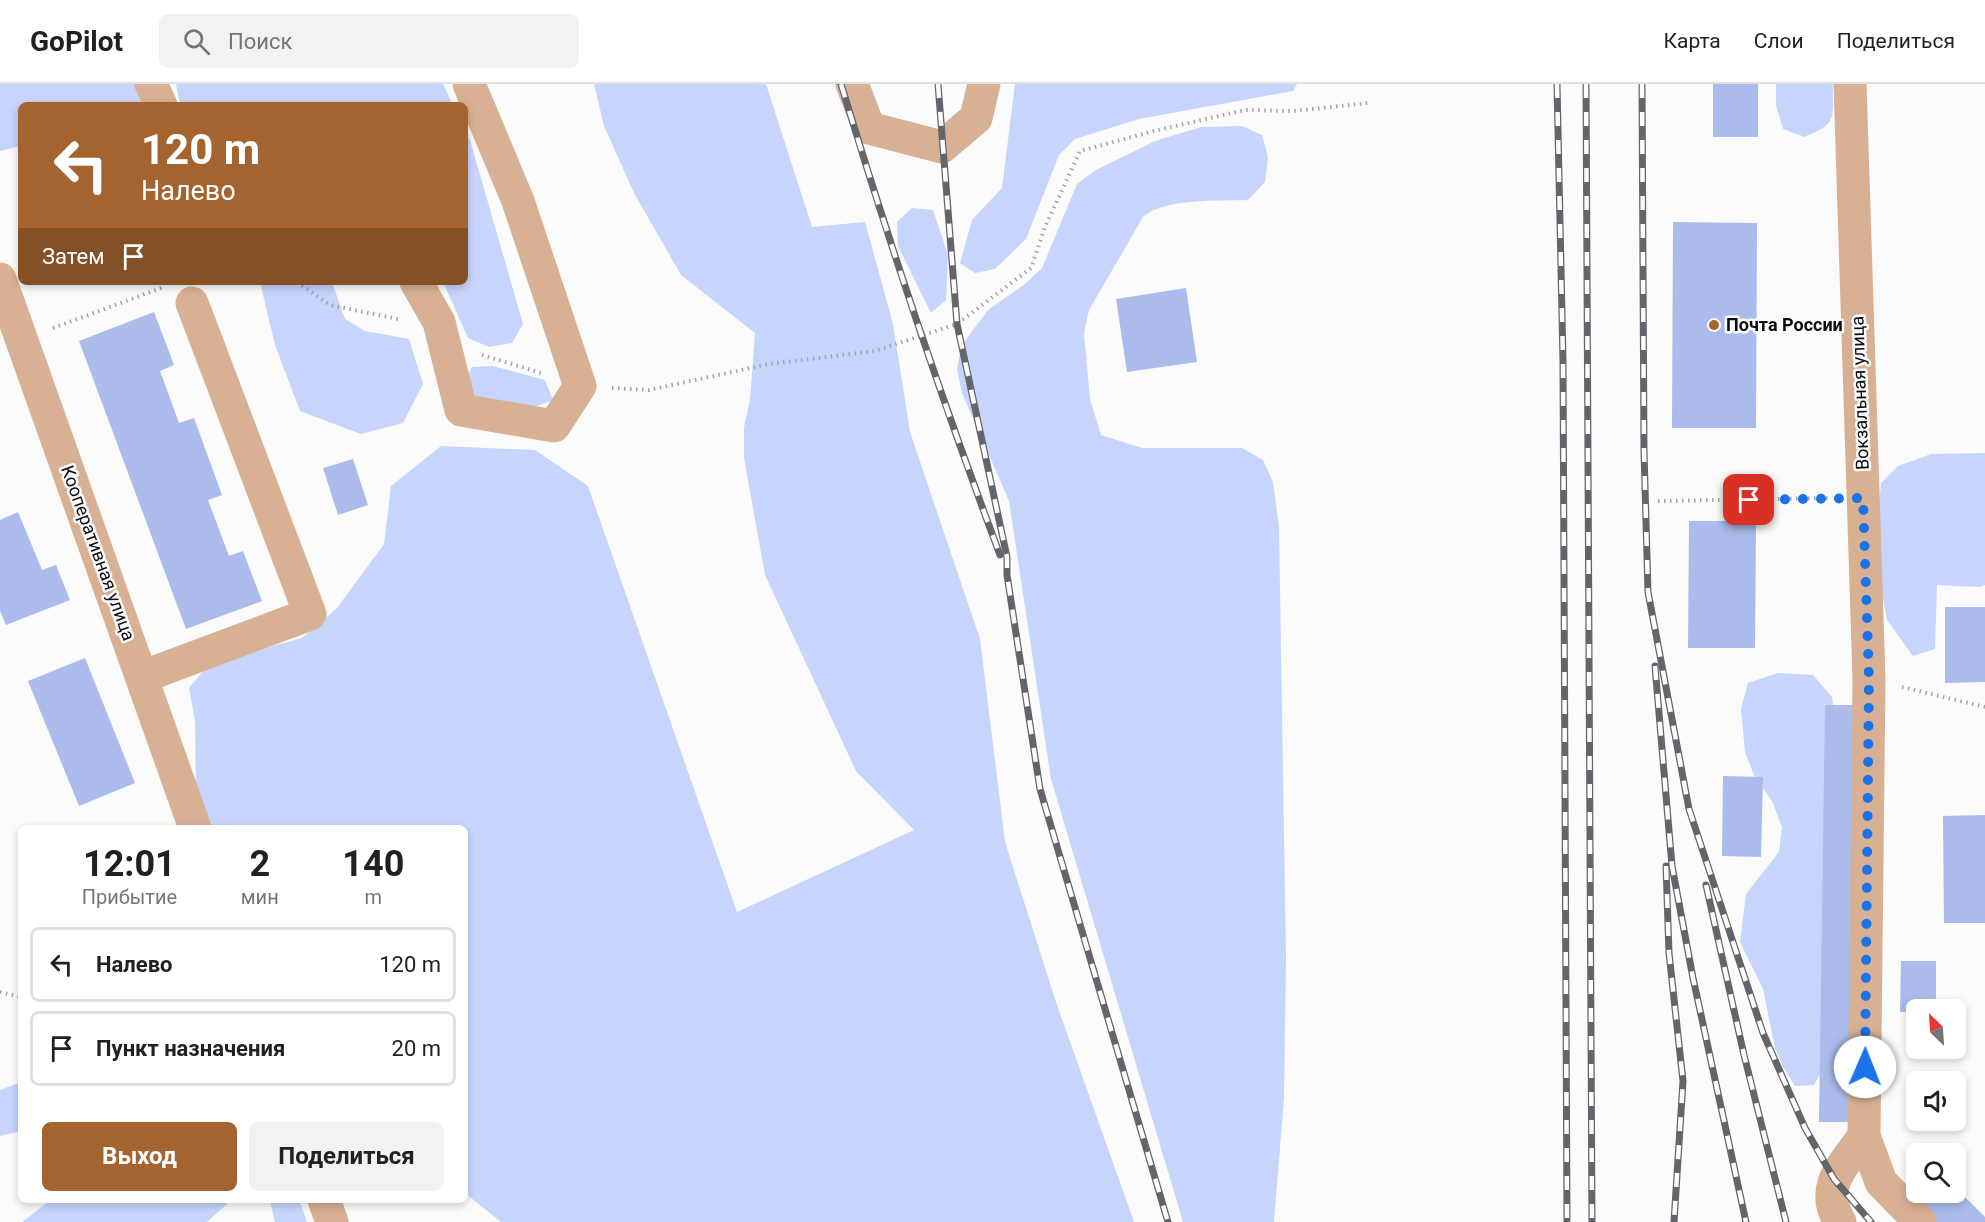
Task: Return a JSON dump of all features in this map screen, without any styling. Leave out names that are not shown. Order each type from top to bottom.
[{"type":"street","points":[[151,84],[160,102]]},
{"type":"street","points":[[418,285],[439,322],[461,410],[554,426],[580,386],[518,201],[469,84]]},
{"type":"street","points":[[852,84],[869,128],[942,147],[976,118],[984,84]]},
{"type":"street","name":"Вокзальная улица","points":[[1850,84],[1869,679],[1864,1136],[1881,1182],[1920,1222]]},
{"type":"street","name":"Кооперативная улица","points":[[0,279],[194,825]]},
{"type":"street","points":[[142,677],[310,614],[182,293]]},
{"type":"street","points":[[1840,1222],[1836,1217],[1832,1196],[1834,1179],[1864,1136]]},
{"type":"street","points":[[325,1203],[332,1222]]},
{"type":"path","points":[[580,386],[649,390],[769,364],[875,351],[957,324],[1031,268],[1045,227],[1080,151],[1245,110],[1293,111],[1368,103]]},
{"type":"path","points":[[21,341],[182,293]]},
{"type":"path","points":[[1658,501],[1863,498]]},
{"type":"path","points":[[1869,679],[1985,706]]},
{"type":"path","points":[[0,992],[18,996]]},
{"type":"shaded area","points":[[0,84],[137,84],[146,102],[18,102],[18,147],[0,151]]},
{"type":"shaded area","points":[[176,84],[443,84],[452,102],[181,102]]},
{"type":"shaded area","points":[[594,84],[766,84],[812,227],[865,222],[893,324],[910,432],[980,639],[1005,842],[1056,1002],[1134,1222],[501,1222],[468,1195],[468,825],[209,825],[196,791],[195,720],[189,688],[210,663],[302,638],[337,608],[384,544],[391,486],[441,446],[535,450],[588,486],[737,912],[914,830],[856,771],[765,575],[744,458],[744,427],[750,400],[755,333],[681,275],[634,193],[604,126]]},
{"type":"shaded area","points":[[1015,84],[1297,84],[1293,91],[1139,119],[1075,139],[1059,155],[1026,239],[995,269],[975,273],[960,263],[972,220],[1002,188]]},
{"type":"shaded area","points":[[1776,84],[1833,84],[1833,112],[1828,123],[1804,137],[1783,129],[1776,105]]},
{"type":"shaded area","points":[[1242,126],[1262,135],[1268,157],[1265,182],[1248,200],[1208,201],[1164,206],[1143,217],[1089,310],[1084,333],[1090,399],[1101,435],[1142,448],[1242,448],[1263,460],[1273,482],[1279,527],[1286,958],[1284,1098],[1274,1222],[1183,1222],[1051,779],[1009,501],[962,393],[957,370],[961,346],[988,310],[1025,284],[1042,268],[1077,184],[1096,170],[1155,141],[1201,127]]},
{"type":"shaded area","points":[[468,136],[523,324],[512,343],[489,347],[468,338],[444,285],[468,285]]},
{"type":"shaded area","points":[[912,208],[933,210],[948,255],[946,300],[931,313],[898,246],[897,222]]},
{"type":"shaded area","points":[[261,285],[333,285],[345,319],[365,331],[409,339],[423,384],[403,423],[361,434],[300,411],[275,345]]},
{"type":"shaded area","points":[[493,366],[545,380],[553,400],[522,412],[477,403],[463,387],[472,367]]},
{"type":"shaded area","points":[[1985,453],[1985,585],[1980,587],[1937,585],[1935,649],[1913,656],[1887,620],[1875,552],[1881,483],[1898,466],[1931,454]]},
{"type":"shaded area","points":[[1778,673],[1813,675],[1832,697],[1840,767],[1827,1061],[1814,1085],[1795,1086],[1783,1067],[1775,1048],[1763,989],[1740,942],[1746,894],[1779,852],[1782,827],[1772,801],[1754,775],[1745,752],[1741,709],[1748,683]]},
{"type":"shaded area","points":[[18,1083],[18,1132],[0,1136],[0,1090]]},
{"type":"shaded area","points":[[47,1203],[227,1203],[207,1222],[22,1222]]},
{"type":"shaded area","points":[[271,1203],[300,1203],[307,1222],[275,1222]]},
{"type":"building","points":[[1713,84],[1758,84],[1758,137],[1713,137]]},
{"type":"building","name":"Почта России","points":[[1673,222],[1757,223],[1756,428],[1672,428]]},
{"type":"building","points":[[1186,288],[1197,362],[1127,372],[1116,299]]},
{"type":"building","points":[[154,312],[174,365],[160,371],[179,423],[194,418],[222,495],[208,500],[229,556],[243,551],[262,601],[186,629],[79,341]]},
{"type":"building","points":[[353,459],[368,505],[338,515],[323,468]]},
{"type":"building","points":[[18,512],[42,570],[56,565],[70,600],[6,625],[0,611],[0,520]]},
{"type":"building","points":[[1689,521],[1756,521],[1755,648],[1688,648]]},
{"type":"building","points":[[1945,607],[1985,607],[1985,682],[1945,683]]},
{"type":"building","points":[[85,658],[135,783],[79,806],[28,681]]},
{"type":"building","points":[[1825,705],[1856,705],[1851,1122],[1819,1122]]},
{"type":"building","points":[[1723,776],[1763,777],[1761,857],[1722,856]]},
{"type":"building","points":[[1985,815],[1985,923],[1944,923],[1943,816]]},
{"type":"building","points":[[1901,961],[1936,961],[1936,999],[1906,999],[1906,1012],[1900,1012]]},
{"type":"building","points":[[1966,1198],[1985,1217],[1985,1222],[1931,1222],[1912,1203],[1966,1203]]},
{"type":"railway","points":[[841,84],[917,321],[1000,555]]},
{"type":"railway","points":[[938,84],[957,324],[1007,557],[1007,575],[1040,789],[1168,1222]]},
{"type":"railway","points":[[1557,84],[1563,361],[1567,1222]]},
{"type":"railway","points":[[1586,84],[1592,1222]]},
{"type":"railway","points":[[1642,84],[1644,451],[1648,592],[1689,809],[1763,1033],[1805,1128],[1834,1179],[1871,1222]]},
{"type":"railway","points":[[1655,666],[1672,866],[1693,978],[1746,1222]]},
{"type":"railway","points":[[1666,866],[1669,953],[1683,1081],[1674,1222]]},
{"type":"railway","points":[[1706,885],[1744,1055],[1786,1222]]},
{"type":"place","name":"Почта России","points":[[1714,325]]},
{"type":"route","points":[[1749,500],[1863,498],[1869,679],[1865,1067]]}]
